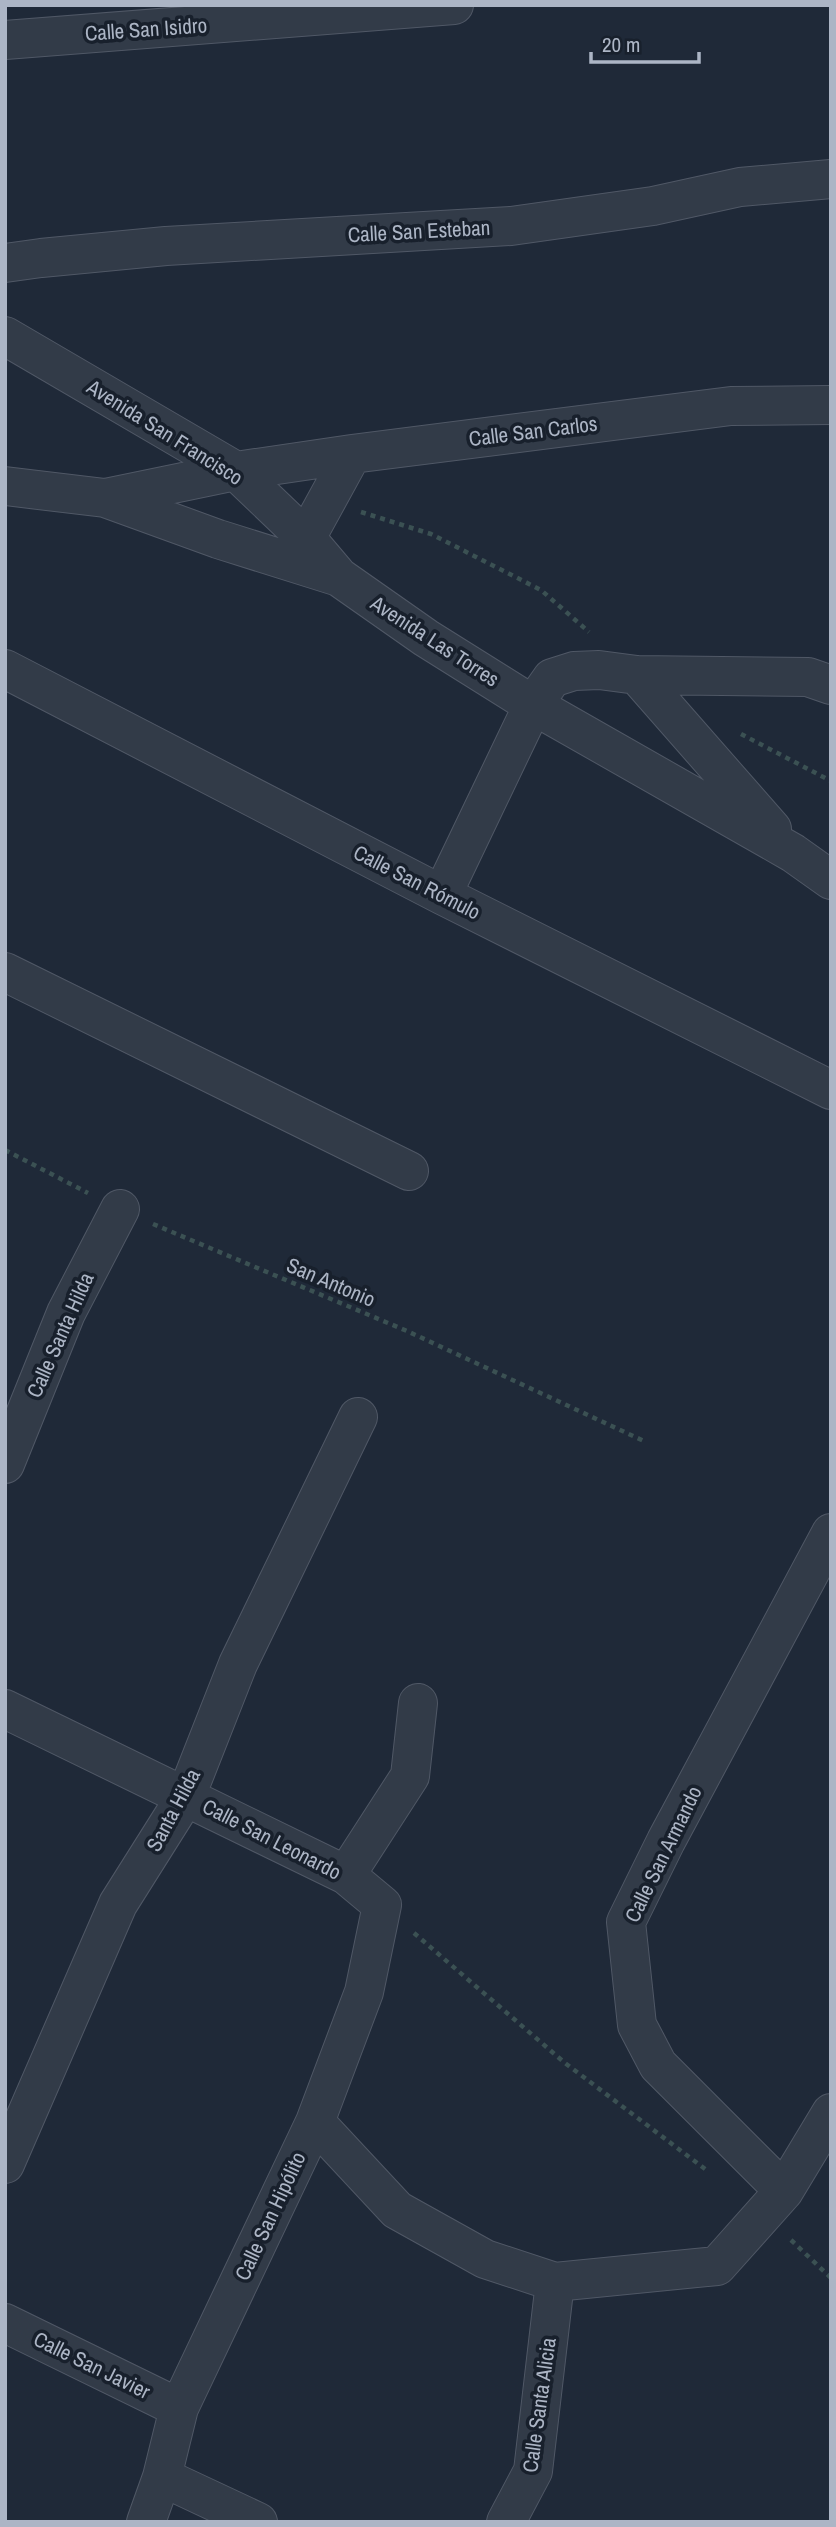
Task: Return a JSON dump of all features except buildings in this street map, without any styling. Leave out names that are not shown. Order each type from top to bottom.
[{"type":"street","name":"Calle San Isidro","points":[[5,40],[454,5]]},
{"type":"street","name":"Calle San Esteban","points":[[5,263],[166,246],[511,226],[653,206],[740,187],[831,179]]},
{"type":"street","name":"Avenida San Francisco","points":[[5,336],[236,471],[306,538],[339,577]]},
{"type":"street","name":"Calle San Carlos","points":[[105,498],[236,471],[352,454],[731,406],[831,405]]},
{"type":"street","points":[[306,538],[352,454]]},
{"type":"street","points":[[177,483],[218,539]]},
{"type":"street","name":"Avenida Las Torres","points":[[5,486],[105,498],[218,539],[339,577],[426,638],[533,705],[793,853],[831,880]]},
{"type":"street","name":"Calle San Rómulo","points":[[5,669],[442,895],[831,1090]]},
{"type":"street","points":[[442,895],[533,705],[552,678],[574,671],[599,670],[637,675],[823,675]]},
{"type":"street","points":[[637,675],[793,853]]},
{"type":"street","points":[[5,972],[409,1171]]},
{"type":"street","name":"Calle Santa Hilda","points":[[5,1464],[66,1313],[120,1209]]},
{"type":"street","name":"Santa Hilda","points":[[5,2164],[118,1904],[186,1796],[238,1664],[358,1417]]},
{"type":"street","name":"Calle San Armando","points":[[774,2202],[658,2065],[637,2025],[626,1922],[666,1841],[831,1533]]},
{"type":"street","points":[[346,1875],[410,1776],[418,1703]]},
{"type":"street","name":"Calle San Leonardo","points":[[5,1709],[346,1875],[382,1905]]},
{"type":"street","name":"Calle San Hipólito","points":[[146,2522],[162,2477],[179,2408],[315,2122],[364,1992],[382,1905]]},
{"type":"street","points":[[315,2122],[397,2210],[485,2259],[555,2282],[717,2266],[774,2202],[831,2113]]},
{"type":"street","name":"Calle Santa Alicia","points":[[506,2522],[533,2471],[555,2282]]},
{"type":"street","name":"Calle San Javier","points":[[5,2323],[179,2408]]},
{"type":"street","points":[[162,2477],[258,2522]]},
{"type":"path","points":[[327,501],[431,534],[541,590],[589,633]]},
{"type":"path","name":"San Antonio","points":[[5,1150],[120,1209],[407,1331],[646,1442]]},
{"type":"path","points":[[382,1905],[565,2063],[774,2202],[831,2277]]}]
